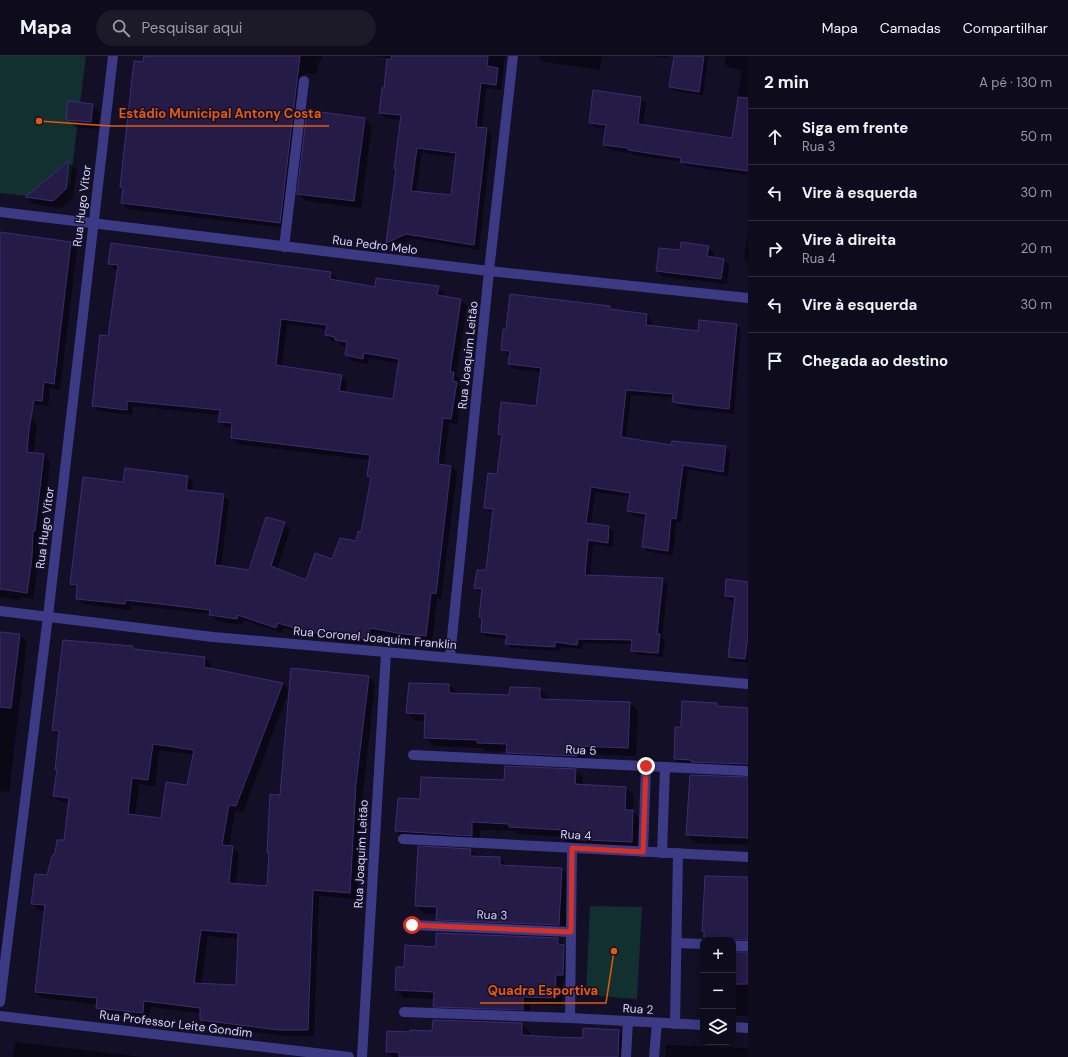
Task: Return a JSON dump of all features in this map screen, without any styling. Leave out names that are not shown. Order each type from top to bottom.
[{"type":"street","name":"Rua Hugo Vítor","points":[[0,1002],[48,616],[112,56]]},
{"type":"street","name":"Rua Joaquim Leitão","points":[[450,657],[489,272],[513,56]]},
{"type":"street","points":[[284,247],[304,81]]},
{"type":"street","name":"Rua Pedro Melo","points":[[0,212],[489,272],[748,298]]},
{"type":"street","name":"Rua Coronel Joaquim Franklin","points":[[0,611],[213,637],[748,684]]},
{"type":"street","name":"Rua Joaquim Leitão","points":[[362,1057],[386,652]]},
{"type":"street","name":"Rua 5","points":[[413,755],[748,771]]},
{"type":"street","points":[[643,852],[646,766]]},
{"type":"street","points":[[662,853],[665,767]]},
{"type":"street","name":"Rua 4","points":[[403,839],[748,857]]},
{"type":"street","points":[[570,1018],[572,848]]},
{"type":"street","points":[[675,1024],[678,853]]},
{"type":"street","name":"Rua 3","points":[[412,925],[571,932]]},
{"type":"street","points":[[677,943],[700,944]]},
{"type":"street","points":[[736,946],[748,946]]},
{"type":"street","name":"Rua 2","points":[[404,1012],[570,1018],[700,1025]]},
{"type":"street","name":"Rua Professor Leite Gondim","points":[[0,1016],[349,1057]]},
{"type":"street","points":[[626,1057],[628,1021]]},
{"type":"street","points":[[654,1057],[657,1023]]},
{"type":"street","points":[[736,1027],[748,1028]]},
{"type":"green space","points":[[0,56],[86,56],[70,185],[56,199],[0,193]]},
{"type":"green space","points":[[590,906],[642,907],[637,999],[586,995]]},
{"type":"building","points":[[144,56],[300,56],[280,223],[121,203],[123,188],[120,187],[134,61],[143,62]]},
{"type":"building","points":[[391,56],[488,56],[487,66],[498,68],[496,85],[481,83],[476,127],[487,128],[474,245],[406,234],[386,243],[396,169],[394,169],[401,115],[379,113],[382,88],[384,88],[387,59],[391,60]],"holes":[[[417,148],[456,153],[451,195],[411,191]]]},
{"type":"building","points":[[674,56],[704,56],[699,92],[669,87]]},
{"type":"building","points":[[593,90],[641,97],[638,124],[732,138],[738,97],[748,98],[748,171],[680,162],[681,158],[603,145],[606,125],[589,123]]},
{"type":"building","points":[[68,101],[93,104],[91,122],[66,120]]},
{"type":"building","points":[[307,110],[365,118],[354,201],[297,194]]},
{"type":"building","points":[[69,161],[66,189],[53,201],[25,197]]},
{"type":"building","points":[[0,232],[71,242],[54,384],[44,382],[42,401],[34,400],[29,430],[27,452],[44,454],[35,531],[33,531],[32,557],[27,593],[0,589]]},
{"type":"building","points":[[681,242],[709,246],[707,256],[724,259],[721,279],[656,271],[659,248],[680,250]]},
{"type":"building","points":[[111,243],[331,272],[330,279],[375,287],[376,278],[439,286],[437,295],[461,299],[450,372],[454,372],[453,381],[457,382],[451,419],[443,418],[438,464],[451,466],[436,594],[431,593],[426,636],[403,634],[370,628],[368,639],[305,631],[278,623],[276,628],[238,615],[237,619],[209,615],[210,610],[126,600],[125,604],[76,599],[77,585],[70,584],[83,477],[123,482],[125,468],[188,476],[186,490],[224,494],[215,565],[249,570],[266,517],[285,522],[271,566],[306,580],[315,553],[332,559],[340,538],[356,541],[358,531],[361,532],[371,477],[367,476],[370,455],[231,438],[232,423],[218,422],[220,410],[127,401],[127,410],[92,406],[100,335],[108,336],[118,265],[108,264]],"holes":[[[281,319],[327,325],[325,335],[335,337],[335,340],[347,342],[345,355],[363,359],[364,353],[399,359],[393,399],[339,391],[342,375],[276,365]]]},
{"type":"building","points":[[510,294],[610,306],[610,309],[647,314],[646,325],[698,331],[699,320],[737,324],[729,409],[672,402],[673,394],[626,390],[621,437],[671,445],[672,441],[726,446],[723,472],[683,465],[676,519],[671,518],[668,551],[642,547],[646,514],[627,511],[630,493],[591,487],[586,523],[609,526],[608,543],[588,540],[585,575],[663,578],[657,634],[660,634],[658,653],[631,651],[632,640],[578,639],[577,645],[555,642],[555,647],[505,644],[507,635],[481,632],[482,618],[479,617],[482,589],[474,588],[477,570],[486,570],[493,509],[484,508],[488,473],[497,474],[502,435],[498,434],[501,402],[536,406],[541,368],[508,364],[510,351],[501,350],[503,329],[506,329]]},
{"type":"building","points":[[726,579],[748,582],[748,636],[745,659],[728,657],[735,597],[725,596]]},
{"type":"building","points":[[0,632],[20,634],[11,708],[0,707]]},
{"type":"building","points":[[63,640],[133,646],[133,649],[205,657],[204,667],[283,683],[236,806],[229,805],[222,845],[233,846],[229,883],[267,886],[270,794],[280,795],[291,668],[369,676],[356,784],[350,893],[313,890],[308,1030],[279,1030],[200,1020],[200,1008],[144,1001],[143,1013],[96,1008],[97,998],[35,992],[45,905],[31,904],[35,874],[47,875],[52,856],[55,853],[57,840],[64,840],[69,798],[53,796],[57,770],[55,770],[59,731],[52,730]],"holes":[[[153,744],[194,750],[187,785],[166,782],[161,818],[128,814],[132,778],[148,780]],[[201,930],[238,933],[236,985],[194,983]]]},
{"type":"building","points":[[409,683],[449,684],[449,693],[509,695],[510,687],[540,688],[540,699],[630,702],[628,748],[578,746],[577,756],[506,753],[507,744],[477,743],[477,740],[424,738],[425,714],[406,713]]},
{"type":"building","points":[[682,701],[717,703],[717,706],[748,708],[748,764],[691,762],[691,760],[674,759],[675,727],[681,727]]},
{"type":"building","points":[[505,766],[576,769],[575,784],[626,787],[625,810],[633,810],[632,842],[562,839],[563,830],[509,827],[509,824],[472,822],[472,836],[395,831],[398,798],[420,799],[421,777],[504,780]]},
{"type":"building","points":[[690,775],[748,777],[748,838],[686,835]]},
{"type":"building","points":[[418,846],[471,849],[470,856],[500,857],[500,865],[562,868],[559,925],[436,920],[437,907],[415,906]]},
{"type":"building","points":[[705,876],[748,877],[748,940],[736,940],[736,937],[704,937],[704,931],[702,931]]},
{"type":"building","points":[[436,933],[558,938],[558,944],[564,945],[563,975],[556,975],[555,998],[523,997],[523,1010],[433,1007],[434,992],[395,990],[396,967],[404,967],[405,945],[436,947]]},
{"type":"building","points":[[736,952],[748,952],[748,984],[736,984]]},
{"type":"building","points":[[433,1020],[522,1023],[522,1035],[553,1037],[583,1038],[583,1028],[619,1030],[618,1057],[399,1057],[399,1052],[386,1052],[387,1031],[432,1031]]},
{"type":"place","name":"Estádio Municipal Antony Costa","points":[[39,121]]},
{"type":"place","name":"Quadra Esportiva","points":[[614,951]]},
{"type":"route","points":[[412,925],[571,932],[572,848],[643,852],[646,766]]}]
